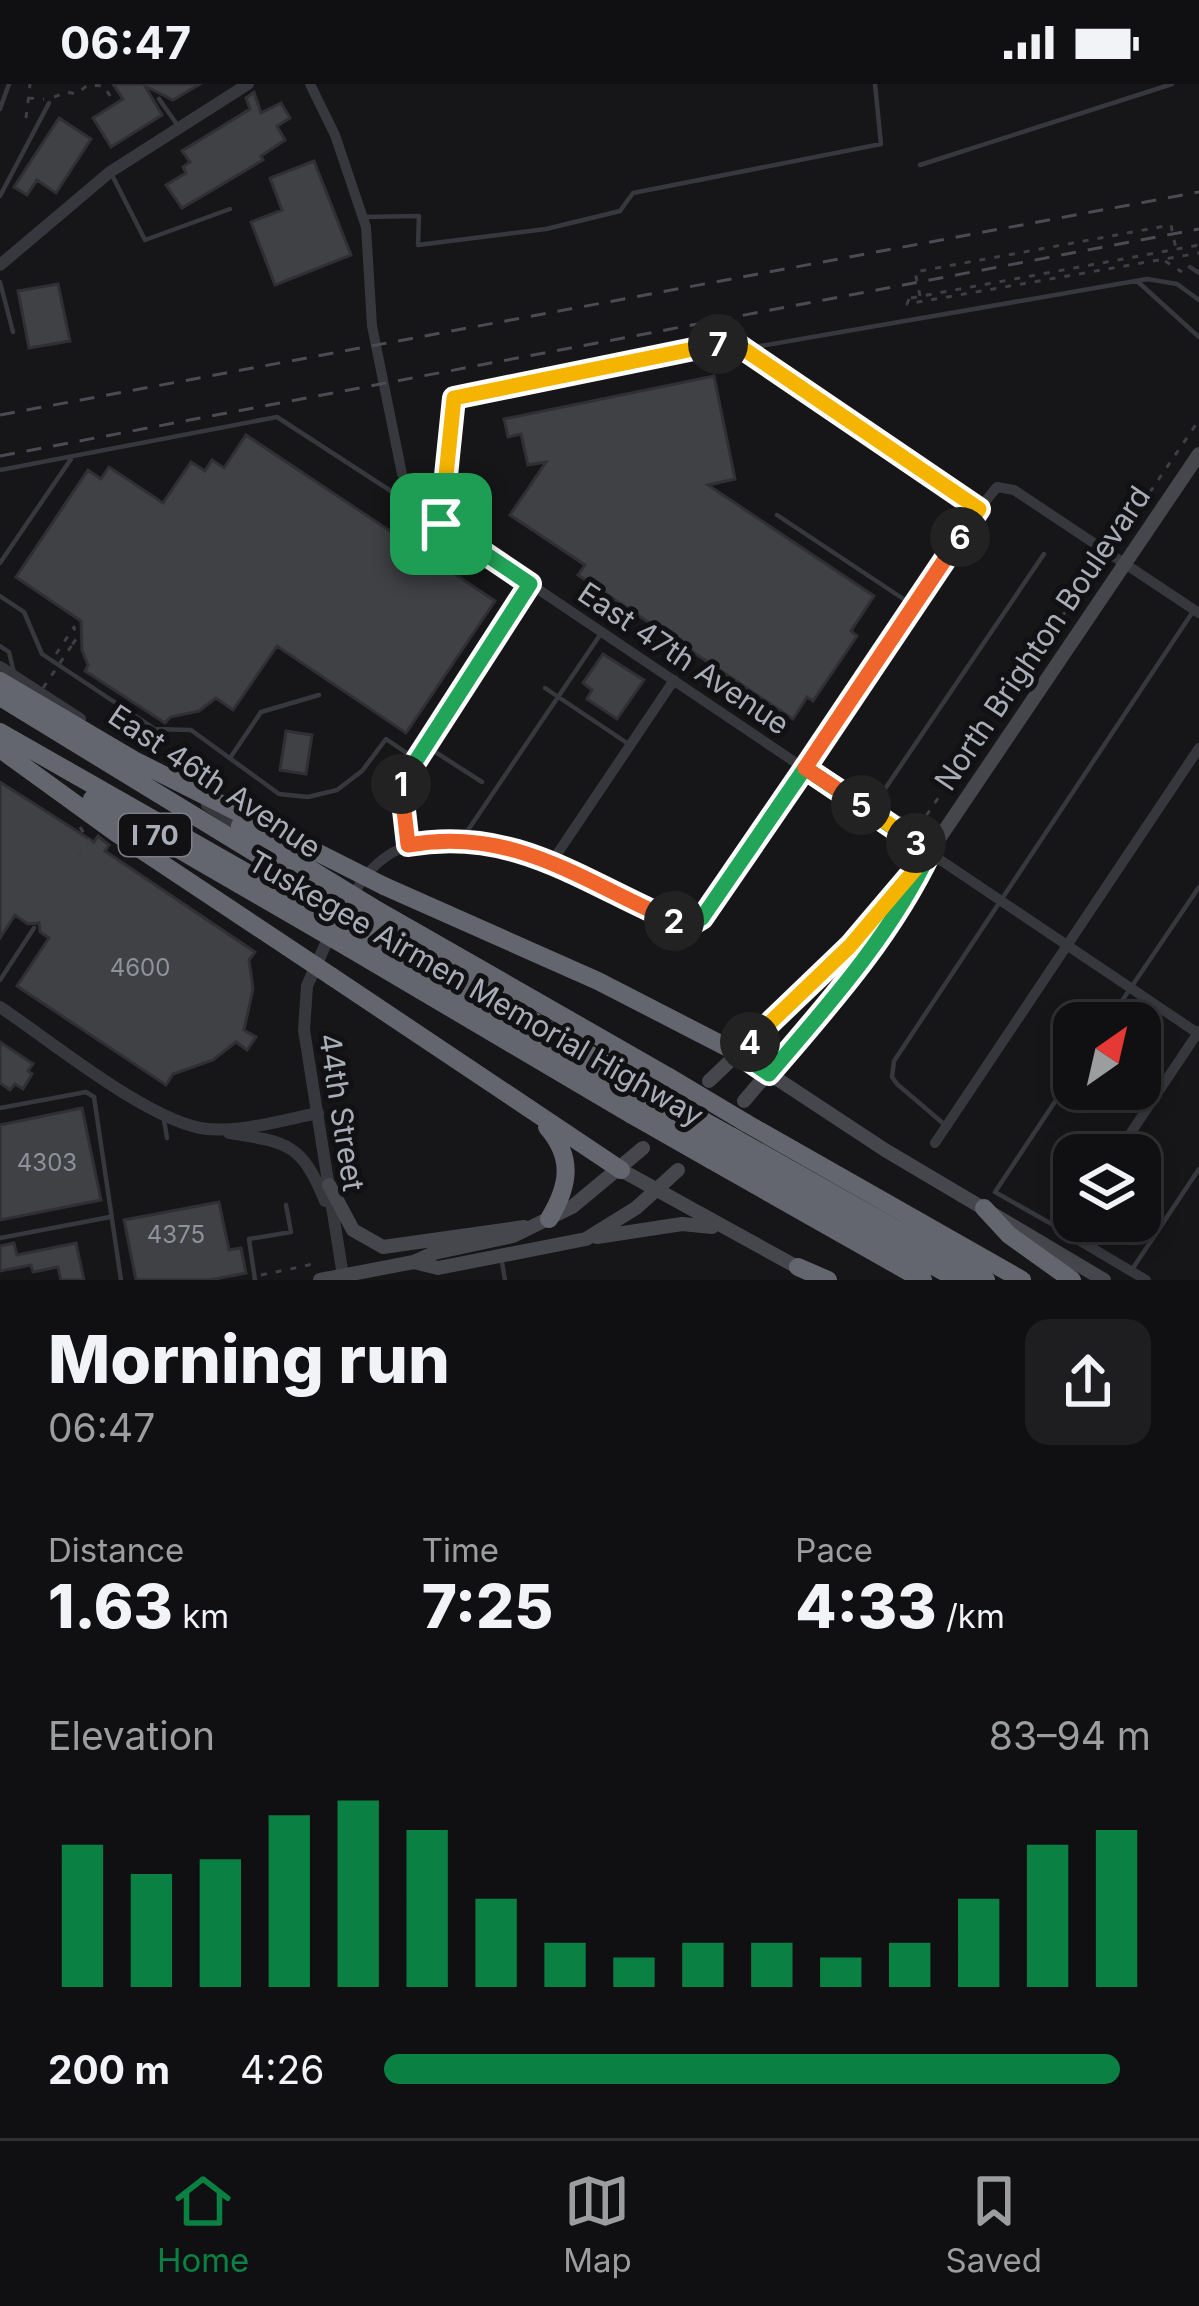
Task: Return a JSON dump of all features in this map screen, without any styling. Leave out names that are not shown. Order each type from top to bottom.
[{"type":"highway","name":"I 70","points":[[4,674],[134,760]]},
{"type":"highway","points":[[0,697],[643,1104],[728,1143],[986,1280]]},
{"type":"highway","points":[[0,732],[360,928]]},
{"type":"highway","points":[[0,747],[116,833],[621,1170]]},
{"type":"highway","name":"Tuskegee Airmen Memorial Highway","points":[[0,747],[669,1077],[728,1143],[923,1280]]},
{"type":"highway","points":[[134,760],[384,886],[598,980],[738,1053]]},
{"type":"highway","name":"Tuskegee Airmen Memorial Highway","points":[[134,760],[360,928],[643,1104],[1022,1280]]},
{"type":"highway","points":[[532,1110],[554,1135],[566,1161],[566,1186],[549,1219]]},
{"type":"highway","points":[[728,1143],[959,1280]]},
{"type":"highway","points":[[990,1200],[1009,1235],[1072,1280]]},
{"type":"highway","points":[[797,1268],[825,1280]]},
{"type":"main road","name":"North Brighton Boulevard","points":[[709,1082],[850,946],[930,852],[1199,454]]},
{"type":"main road","name":"North Brighton Boulevard","points":[[744,1101],[874,948],[930,852]]},
{"type":"main road","points":[[738,1053],[990,1200],[1104,1280]]},
{"type":"main road","points":[[320,1280],[513,1236],[572,1208],[643,1148]]},
{"type":"main road","points":[[621,1170],[797,1268]]},
{"type":"main road","points":[[586,1239],[656,1191],[678,1170]]},
{"type":"main road","points":[[329,1185],[353,1230],[383,1247],[529,1227]]},
{"type":"main road","points":[[413,1262],[438,1268],[682,1224],[725,1230]]},
{"type":"street","points":[[0,265],[110,172],[248,84]]},
{"type":"street","name":"East 47th Avenue","points":[[310,84],[335,135],[364,218],[372,326],[402,473],[418,505],[1199,1033]]},
{"type":"street","points":[[530,584],[414,758],[400,790],[408,845],[462,839],[506,846],[687,924],[702,918],[992,490],[1009,487],[1197,611]]},
{"type":"street","name":"East 46th Avenue","points":[[4,674],[329,888],[344,907]]},
{"type":"street","points":[[551,863],[674,680]]},
{"type":"street","points":[[935,1143],[1199,748]]},
{"type":"street","name":"44th Street","points":[[344,1278],[304,1030],[304,997],[318,956],[344,907],[376,865],[408,845]]},
{"type":"street","points":[[0,1006],[163,1114],[289,1144],[308,1162],[335,1226]]},
{"type":"street","points":[[1131,1134],[1199,1033]]},
{"type":"street","points":[[211,1129],[318,1113]]},
{"type":"street","points":[[1082,1242],[1146,1280]]},
{"type":"lane","points":[[0,109],[9,84]]},
{"type":"lane","points":[[364,218],[418,216],[418,245],[546,229],[620,211],[633,194],[881,144],[875,84]]},
{"type":"lane","points":[[920,165],[1172,84]]},
{"type":"lane","points":[[158,99],[179,128]]},
{"type":"lane","points":[[0,196],[49,103]]},
{"type":"lane","points":[[110,172],[145,240],[230,209]]},
{"type":"lane","points":[[1190,267],[1199,273]]},
{"type":"lane","points":[[742,349],[1138,280],[1177,284],[1199,300]]},
{"type":"lane","points":[[1138,280],[1199,337]]},
{"type":"lane","points":[[0,282],[13,332]]},
{"type":"lane","points":[[0,470],[277,417],[441,524],[454,398],[732,341],[979,509]]},
{"type":"lane","points":[[0,563],[72,456]]},
{"type":"lane","points":[[777,515],[914,606]]},
{"type":"lane","points":[[870,811],[1044,554]]},
{"type":"lane","points":[[0,596],[25,612],[42,654],[154,729],[191,730],[279,794],[308,797],[337,790],[362,771],[386,739],[414,758]]},
{"type":"lane","points":[[946,1126],[897,1084],[892,1070],[900,1050],[1197,611]]},
{"type":"lane","points":[[462,839],[602,632]]},
{"type":"lane","points":[[0,646],[9,652],[4,674]]},
{"type":"lane","points":[[545,688],[630,745]]},
{"type":"lane","points":[[230,758],[261,712],[319,694]]},
{"type":"lane","points":[[424,744],[482,782]]},
{"type":"lane","points":[[1121,1002],[1199,887]]},
{"type":"lane","points":[[0,980],[34,928]]},
{"type":"lane","points":[[0,1108],[86,1092],[94,1097],[121,1280]]},
{"type":"lane","points":[[1053,1105],[990,1200],[1053,1227]]},
{"type":"lane","points":[[163,1114],[167,1138]]},
{"type":"lane","points":[[1131,1271],[1199,1169]]},
{"type":"lane","points":[[258,1277],[249,1239],[291,1232],[286,1205]]},
{"type":"lane","points":[[0,1238],[110,1217]]},
{"type":"lane","points":[[501,1256],[506,1280]]},
{"type":"path","points":[[26,118],[30,84]]},
{"type":"path","points":[[28,98],[76,94],[88,85],[104,85],[115,104]]},
{"type":"path","points":[[920,296],[915,272],[1171,224],[1176,249]]},
{"type":"path","points":[[968,290],[906,299],[907,304],[1199,245]]},
{"type":"path","points":[[1133,260],[1199,253]]},
{"type":"path","points":[[1164,260],[1185,274]]},
{"type":"path","points":[[1115,543],[1199,420]]},
{"type":"path","points":[[911,823],[918,827],[1102,562]]},
{"type":"path","points":[[51,660],[74,627],[72,645]]},
{"type":"path","points":[[896,845],[903,850]]},
{"type":"path","points":[[258,1277],[309,1265],[316,1259]]},
{"type":"building","points":[[113,84],[200,84],[173,100],[145,86],[162,115],[111,147],[93,118],[123,99]]},
{"type":"building","points":[[254,92],[261,113],[281,103],[290,118],[277,126],[285,140],[261,156],[263,160],[182,208],[166,185],[186,173],[183,167],[190,162],[182,151],[250,109],[246,98]]},
{"type":"building","points":[[59,118],[91,139],[56,193],[37,180],[27,195],[14,187]]},
{"type":"building","points":[[314,161],[351,255],[275,285],[251,222],[282,210],[270,178]]},
{"type":"building","points":[[58,284],[70,341],[29,348],[18,291]]},
{"type":"building","points":[[714,376],[735,479],[708,485],[874,596],[851,631],[857,636],[813,701],[807,697],[793,719],[578,575],[585,565],[510,515],[546,462],[528,465],[521,434],[508,437],[504,419]]},
{"type":"building","points":[[246,435],[495,601],[406,733],[277,646],[233,710],[216,698],[199,711],[170,717],[165,723],[85,671],[81,621],[16,577],[88,470],[101,479],[109,467],[163,503],[191,462],[205,471],[212,460],[224,468]]},
{"type":"building","points":[[603,654],[644,680],[617,719],[587,699],[592,690],[583,683]]},
{"type":"building","points":[[286,731],[312,735],[306,774],[280,770]]},
{"type":"building","points":[[0,782],[94,842],[98,836],[109,845],[105,851],[255,952],[249,960],[253,989],[244,1030],[256,1037],[247,1050],[236,1042],[213,1060],[173,1074],[166,1085],[17,986],[49,938],[40,932],[39,923],[28,924],[15,915],[0,938]]},
{"type":"building","points":[[0,1042],[33,1064],[23,1089],[15,1084],[10,1090],[0,1083]]},
{"type":"building","points":[[82,1108],[101,1200],[0,1220],[0,1125]]},
{"type":"building","points":[[219,1202],[229,1250],[241,1248],[246,1273],[210,1280],[136,1280],[124,1220]]},
{"type":"building","points":[[14,1243],[17,1255],[76,1243],[84,1280],[61,1280],[58,1267],[33,1272],[31,1265],[0,1271],[0,1246]]},
{"type":"railway","points":[[0,415],[1199,192]]},
{"type":"railway","points":[[0,456],[1199,229]]},
{"type":"route","points":[[441,524],[454,398],[732,341],[979,509],[805,768],[930,852],[850,946],[738,1053],[769,1074],[874,948],[930,852],[870,811],[805,768],[712,905],[692,924],[670,920],[506,846],[458,838],[408,845],[401,782],[530,584],[441,524]]}]
